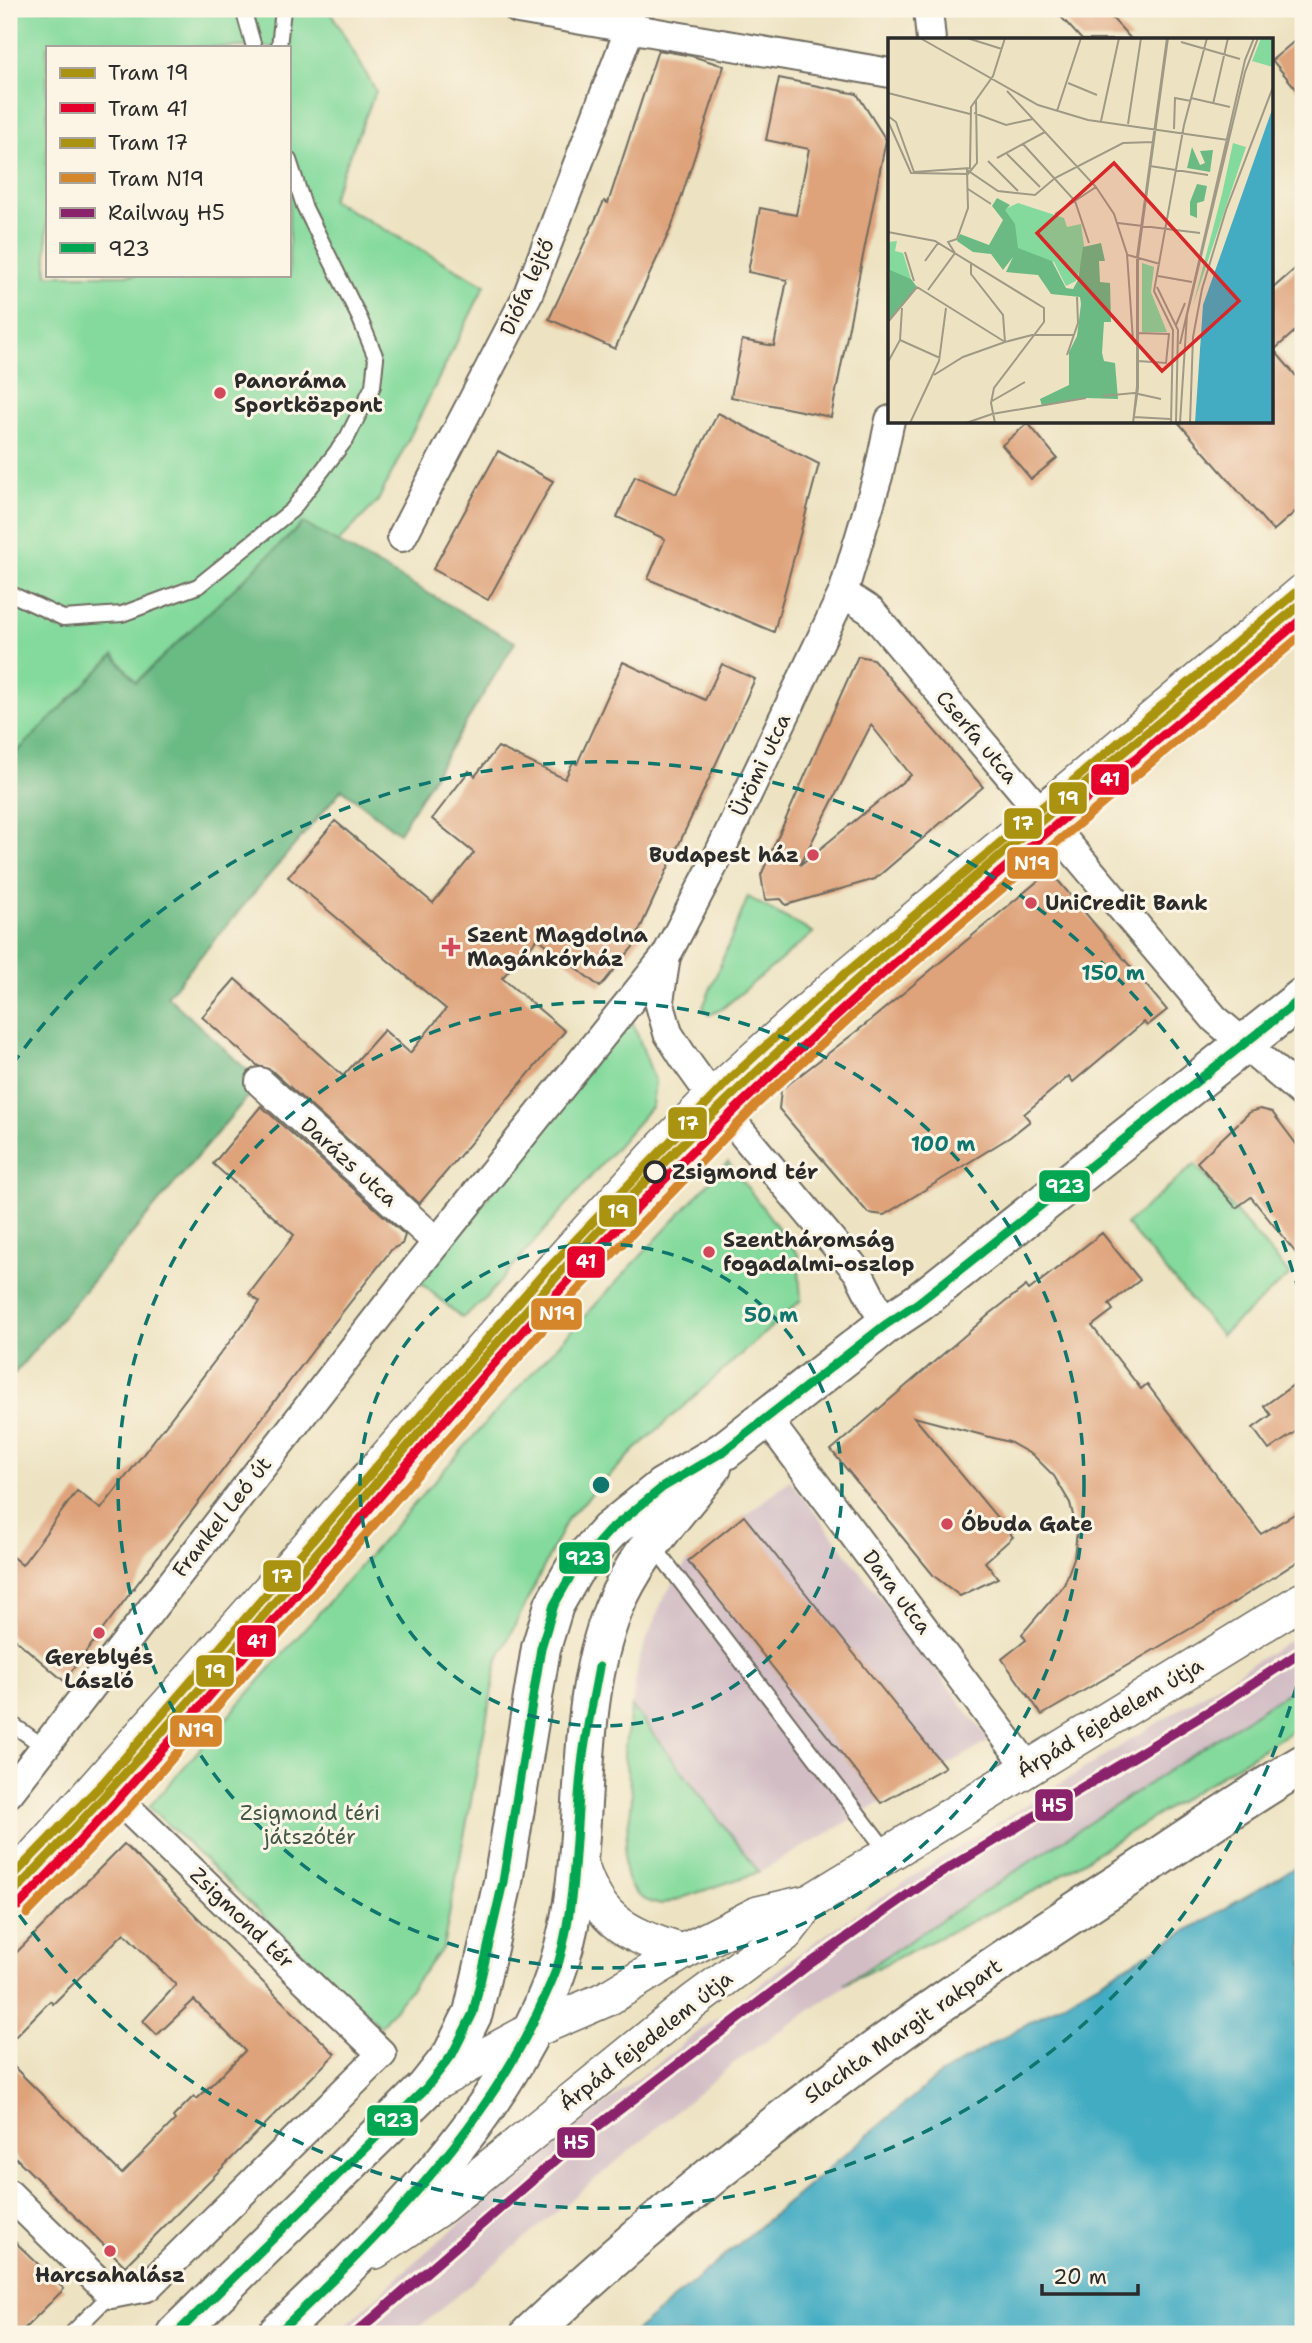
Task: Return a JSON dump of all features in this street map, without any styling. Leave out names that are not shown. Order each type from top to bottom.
[{"type":"main road","points":[[426,2088],[452,2055],[472,2018],[503,1882],[541,1648],[554,1605],[574,1570],[609,1531],[663,1487],[723,1451],[885,1325],[918,1303],[1303,997]]},
{"type":"main road","points":[[529,2032],[559,1964],[578,1855],[583,1756],[600,1658],[613,1610],[651,1543],[723,1451]]},
{"type":"main road","name":"Slachta Margit rakpart","points":[[530,2334],[726,2162],[860,2058],[1065,1917],[1303,1764]]},
{"type":"main road","name":"Árpád fejedelem útja","points":[[277,2334],[340,2274],[458,2141],[496,2090],[529,2032]]},
{"type":"main road","name":"Árpád fejedelem útja","points":[[176,2334],[426,2088]]},
{"type":"street","points":[[518,9],[630,18],[888,73]]},
{"type":"street","points":[[928,9],[931,38]]},
{"type":"street","name":"Diófa lejtő","points":[[402,537],[528,294],[630,18]]},
{"type":"street","name":"Ürömi utca","points":[[712,1097],[668,1033],[659,1001],[666,956],[716,860],[843,593],[878,476],[889,424]]},
{"type":"street","points":[[9,1885],[396,1445],[664,1146],[712,1097],[834,987],[1303,592]]},
{"type":"street","name":"Cserfa utca","points":[[843,593],[871,611],[1215,1019],[1303,1094]]},
{"type":"street","points":[[437,1242],[666,956]]},
{"type":"street","name":"Darázs utca","points":[[260,1082],[437,1242]]},
{"type":"street","points":[[712,1097],[858,1272],[885,1325]]},
{"type":"street","name":"Frankel Leó út","points":[[9,1793],[437,1242]]},
{"type":"street","name":"Dara utca","points":[[766,1418],[1028,1767]]},
{"type":"street","name":"Árpád fejedelem útja","points":[[426,2088],[529,2032],[606,1999],[683,1952],[758,1913],[810,1902],[1303,1600]]},
{"type":"street","name":"Zsigmond tér","points":[[101,1783],[382,2054],[147,2287],[111,2294]]},
{"type":"street","points":[[578,1855],[585,1883],[598,1906],[617,1925],[650,1943],[683,1952]]},
{"type":"street","name":"Árpád fejedelem útja","points":[[340,2274],[442,2206],[693,2002],[785,1934],[810,1902]]},
{"type":"street","points":[[9,2193],[111,2294]]},
{"type":"lane","points":[[243,9],[254,46]]},
{"type":"lane","points":[[279,46],[283,9]]},
{"type":"lane","points":[[9,593],[63,618],[122,614],[198,586],[292,510],[347,438],[373,386],[376,358],[360,319],[304,206],[290,163]]},
{"type":"lane","points":[[651,1543],[888,1854]]},
{"type":"lane","points":[[9,1722],[43,1746]]},
{"type":"lane","points":[[71,2334],[111,2294]]},
{"type":"shaded area","points":[[790,1480],[990,1741],[759,1872],[632,1706],[639,1659],[664,1597],[688,1561]]},
{"type":"shaded area","points":[[1303,1632],[1303,1682],[952,1912],[734,2063],[411,2334],[336,2334],[427,2251],[565,2135],[816,1941],[924,1869]]},
{"type":"green space","name":"Panoráma Sportközpont","points":[[9,9],[329,9],[376,91],[331,200],[485,285],[378,501],[283,599],[9,776]]},
{"type":"green space","points":[[303,523],[515,642],[399,833],[342,789],[167,996],[260,1082],[9,1380],[9,760],[114,655],[136,682]]},
{"type":"green space","points":[[748,897],[813,933],[722,1009],[709,1015],[703,1007]]},
{"type":"green space","points":[[630,1015],[655,1081],[652,1106],[484,1300],[462,1318],[421,1283]]},
{"type":"green space","name":"Zsigmond téri játszótér","points":[[728,1162],[798,1254],[801,1300],[635,1450],[568,1518],[498,1659],[443,1947],[380,2027],[149,1807],[480,1429]]},
{"type":"green space","points":[[1195,1164],[1290,1275],[1221,1335],[1126,1224]]},
{"type":"green space","points":[[1303,1682],[1303,1724],[1042,1887],[844,1984]]},
{"type":"green space","points":[[632,1706],[759,1872],[661,1905],[643,1899],[632,1889],[626,1877],[624,1862],[632,1797],[624,1754]]},
{"type":"water","points":[[1303,1863],[1303,2334],[632,2334],[939,2075]]},
{"type":"building","points":[[1054,9],[1104,9],[1130,38],[1080,38]]},
{"type":"building","points":[[1303,34],[1303,97],[1274,62],[1274,58]]},
{"type":"building","points":[[658,50],[692,56],[724,66],[672,226],[615,349],[549,319],[604,201],[608,203]]},
{"type":"building","points":[[779,78],[857,94],[886,140],[831,417],[731,397],[742,340],[774,346],[787,280],[748,272],[760,208],[796,215],[809,149],[766,140]]},
{"type":"building","points":[[1303,262],[1303,324],[1274,350],[1274,287]]},
{"type":"building","points":[[1274,350],[1303,384],[1303,505],[1273,531],[1180,424],[1274,424]]},
{"type":"building","points":[[718,413],[819,464],[774,632],[648,579],[665,539],[617,517],[635,476],[676,494]]},
{"type":"building","points":[[1029,424],[1057,458],[1031,479],[1002,445]]},
{"type":"building","points":[[498,451],[553,481],[488,600],[433,569]]},
{"type":"building","points":[[858,656],[873,659],[983,787],[875,879],[786,905],[781,899],[765,900],[761,875]],"holes":[[[871,725],[911,775],[800,865]]]},
{"type":"building","points":[[623,662],[705,700],[722,664],[755,679],[638,933],[642,936],[600,987],[538,938],[502,978],[565,1031],[419,1204],[271,1070],[258,1066],[202,1017],[235,979],[343,1076],[384,1030],[410,1053],[446,1009],[288,877],[335,821],[433,903],[474,853],[432,819],[469,771],[475,776],[498,747],[565,779],[573,762],[577,764]]},
{"type":"building","points":[[1050,871],[1167,1010],[1147,1026],[1144,1022],[1073,1082],[1069,1076],[1024,1114],[1030,1121],[1010,1137],[884,1215],[868,1213],[779,1109],[781,1090],[866,1024]]},
{"type":"building","points":[[261,1106],[405,1235],[402,1244],[392,1249],[323,1337],[64,1681],[9,1634],[9,1554],[22,1565],[77,1491],[101,1509],[260,1302],[249,1294],[294,1235],[213,1164]]},
{"type":"building","points":[[1260,1109],[1272,1112],[1303,1153],[1303,1262],[1251,1197],[1236,1208],[1197,1162],[1250,1112]]},
{"type":"building","name":"Óbuda Gate","points":[[1102,1233],[1140,1280],[1109,1304],[1113,1310],[1092,1326],[1141,1389],[1147,1384],[1261,1534],[1303,1509],[1303,1558],[1224,1609],[1042,1715],[1002,1659],[1026,1640],[1022,1634],[1064,1585],[1074,1558],[1077,1531],[1070,1503],[1054,1476],[1034,1456],[1009,1442],[914,1417],[1013,1537],[985,1562],[998,1578],[960,1596],[934,1576],[831,1450],[991,1313],[1026,1286],[1029,1290]]},
{"type":"building","points":[[1303,1378],[1303,1427],[1269,1450],[1253,1428],[1271,1415],[1264,1406]]},
{"type":"building","points":[[744,1516],[945,1767],[881,1803],[688,1561]]},
{"type":"building","points":[[124,1844],[335,2054],[125,2266],[9,2151],[9,2062],[122,2174],[175,2120],[173,2117],[194,2096],[197,2099],[245,2051],[194,2000],[157,2035],[143,2021],[176,1985],[124,1933],[53,2004],[50,2001],[9,2043],[9,1960]]},
{"type":"building","points":[[9,2236],[64,2289],[19,2334],[9,2334]]},
{"type":"tram line","name":"17","points":[[9,1880],[103,1783],[544,1273],[731,1078],[831,986],[1295,593]]},
{"type":"tram line","name":"19","points":[[9,1897],[172,1721],[484,1358],[646,1181],[803,1028],[885,955],[1051,812],[1303,602]]},
{"type":"tram line","name":"41","points":[[18,1906],[181,1729],[494,1364],[574,1274],[657,1187],[733,1111],[892,966],[1055,825],[1303,618]]},
{"type":"tram line","name":"N19","points":[[27,1914],[130,1807],[571,1297],[757,1104],[855,1013],[1303,634]]},
{"type":"rail line","name":"H5","points":[[355,2334],[573,2145],[808,1965],[929,1880],[1223,1703],[1303,1651]]},
{"type":"transit line","name":"923","points":[[176,2334],[426,2088],[452,2055],[473,2013],[503,1882],[541,1648],[554,1605],[574,1570],[609,1531],[663,1487],[724,1451],[885,1325],[918,1303],[1303,997]]},
{"type":"transit line","name":"923","points":[[277,2334],[352,2261],[425,2182],[491,2096],[541,2005],[557,1967],[570,1910],[583,1756],[599,1667]]},
{"type":"place","name":"Panoráma Sportközpont","points":[[220,393]]},
{"type":"place","name":"Budapest ház","points":[[813,855]]},
{"type":"place","name":"UniCredit Bank","points":[[1031,903]]},
{"type":"place","name":"Szent Magdolna Magánkórház","points":[[451,947]]},
{"type":"place","name":"Zsigmond tér","points":[[655,1172]]},
{"type":"place","name":"Szentháromság fogadalmi-oszlop","points":[[709,1252]]},
{"type":"place","name":"Óbuda Gate","points":[[947,1524]]},
{"type":"place","name":"Gereblyés László","points":[[99,1633]]},
{"type":"place","name":"Harcsahalász","points":[[110,2251]]}]
